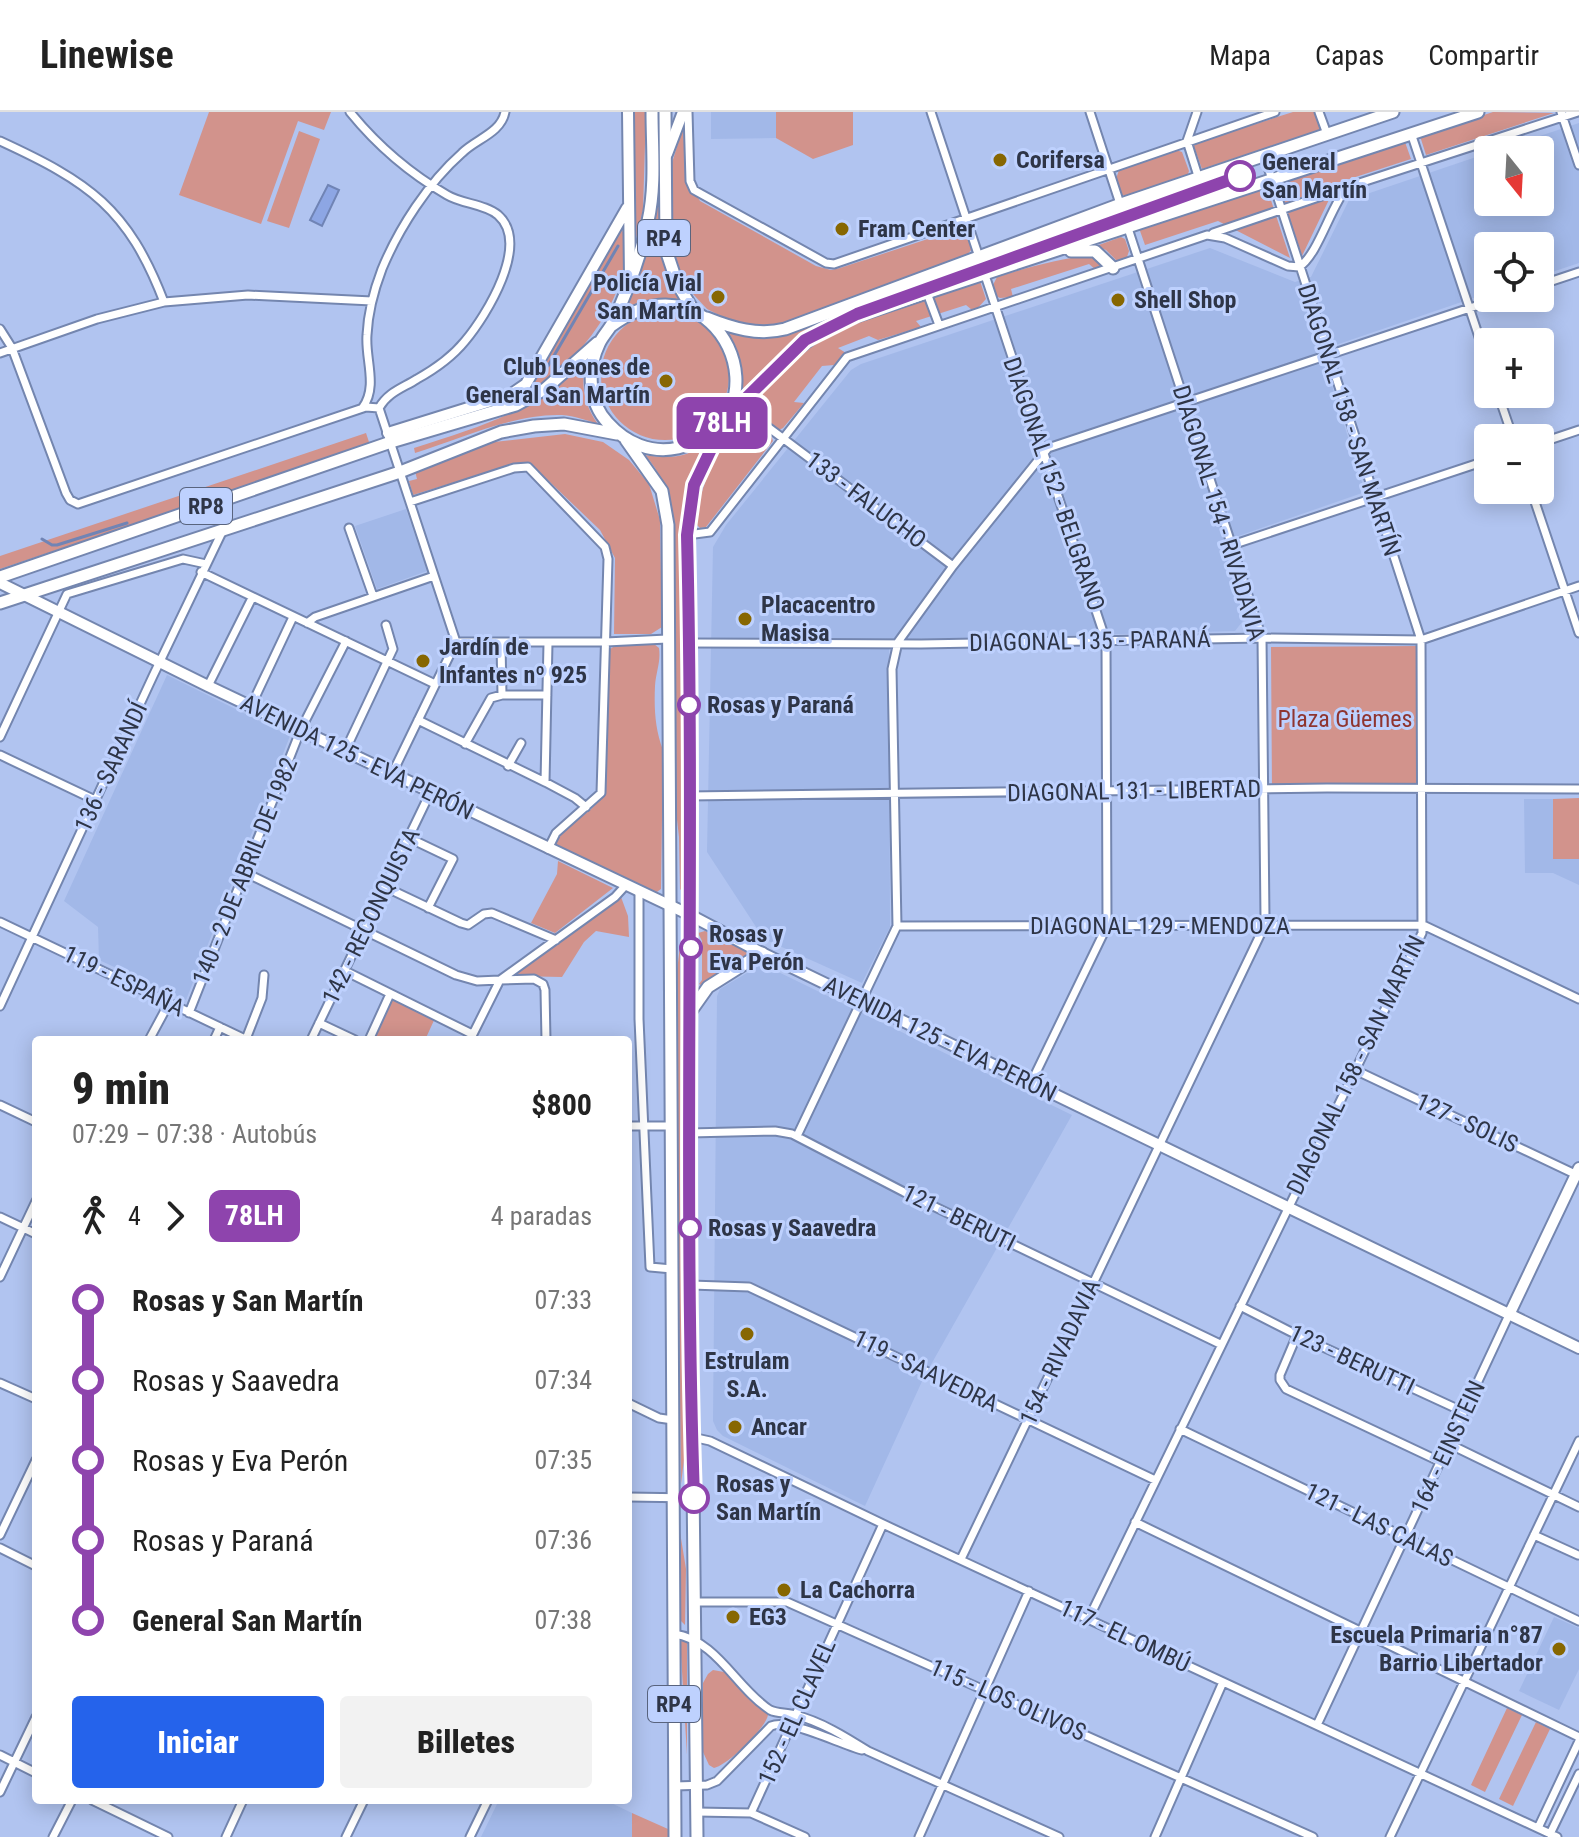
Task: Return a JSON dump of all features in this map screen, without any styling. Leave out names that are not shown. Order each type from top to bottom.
[{"type":"main road","name":"RP4","points":[[611,326],[630,278],[651,204],[652,112]]},
{"type":"main road","name":"RP4","points":[[665,112],[666,250],[677,283],[693,310]]},
{"type":"main road","points":[[622,437],[641,446],[674,449],[690,445],[723,422],[792,351],[821,330],[857,314],[1062,250],[1478,112]]},
{"type":"main road","points":[[707,318],[751,331],[773,332],[1198,176],[1389,113]]},
{"type":"main road","points":[[1062,250],[1095,251],[1113,268]]},
{"type":"main road","name":"RP4","points":[[675,1837],[666,503],[654,477],[599,410],[590,380],[592,359],[600,340],[611,326],[629,313],[649,305],[671,304],[693,310],[707,318],[722,333],[732,352],[737,373],[735,394],[694,485],[687,535],[689,1133],[697,1837]]},
{"type":"main road","name":"RP8","points":[[0,580],[390,438],[499,411],[545,389],[600,340]]},
{"type":"main road","name":"RP8","points":[[0,603],[400,472],[516,428],[564,424],[622,437]]},
{"type":"main road","points":[[690,1011],[708,987],[762,953]]},
{"type":"street","points":[[350,112],[395,158],[433,186],[456,200],[497,214],[507,231],[510,256],[492,297],[463,344],[428,373],[391,393],[379,408]]},
{"type":"street","points":[[362,408],[370,394],[366,347],[372,301],[382,269],[399,235],[433,186],[461,153],[498,127],[505,112]]},
{"type":"street","points":[[628,112],[630,278]]},
{"type":"street","points":[[665,160],[685,112]]},
{"type":"street","points":[[685,112],[690,181],[694,190],[826,263],[834,264],[1275,112]]},
{"type":"street","name":"DIAGONAL 152 - BELGRANO","points":[[931,112],[1106,641],[1107,926],[1031,1083]]},
{"type":"street","name":"DIAGONAL 154 - RIVADAVIA","points":[[1090,112],[1262,638],[1264,925],[1160,1144]]},
{"type":"street","points":[[1197,112],[1187,141],[1198,176]]},
{"type":"street","points":[[1319,112],[1327,134]]},
{"type":"street","points":[[687,535],[710,532],[847,357],[1562,114],[1578,112]]},
{"type":"street","points":[[1562,114],[1579,165]]},
{"type":"street","points":[[1411,133],[1476,328]]},
{"type":"street","points":[[0,141],[60,170],[83,184],[106,205],[137,244],[164,302]]},
{"type":"street","name":"DIAGONAL 158 - SAN MARTÍN","points":[[1089,1618],[1287,1206],[1421,938],[1423,925],[1421,640],[1264,155]]},
{"type":"street","points":[[1207,235],[1225,238],[1288,266],[1299,267],[1308,258],[1338,198],[1347,187]]},
{"type":"street","points":[[390,438],[510,395],[526,384],[627,208]]},
{"type":"street","points":[[1554,280],[1579,272]]},
{"type":"street","points":[[927,293],[939,325]]},
{"type":"street","points":[[0,353],[97,319],[164,302],[248,295],[372,301]]},
{"type":"street","points":[[797,1136],[897,926],[892,669],[898,642],[1043,451],[1474,306]]},
{"type":"street","points":[[0,329],[12,348],[66,493],[70,500],[78,504],[362,408],[379,408]]},
{"type":"street","points":[[371,379],[379,390],[391,393]]},
{"type":"street","name":"133 - FALUCHO","points":[[740,406],[953,566]]},
{"type":"street","points":[[379,408],[456,642],[392,774]]},
{"type":"street","points":[[1554,438],[1579,430]]},
{"type":"street","points":[[1232,545],[1474,465]]},
{"type":"street","points":[[410,502],[522,466],[532,469],[605,547],[608,559],[601,793],[556,833],[548,849]]},
{"type":"street","points":[[1536,504],[1578,629]]},
{"type":"street","name":"136 - SARANDÍ","points":[[0,1006],[224,528]]},
{"type":"street","points":[[349,528],[373,596]]},
{"type":"street","points":[[0,737],[65,598],[74,592],[183,559],[206,564]]},
{"type":"street","points":[[201,572],[435,684]]},
{"type":"street","points":[[307,623],[315,617],[434,576]]},
{"type":"street","name":"AVENIDA 125 - EVA PERÓN","points":[[0,580],[208,686],[690,915],[762,953],[1579,1348]]},
{"type":"street","name":"DIAGONAL 135 - PARANÁ","points":[[688,643],[1262,638],[1421,640],[1579,586]]},
{"type":"street","points":[[208,686],[252,598]]},
{"type":"street","points":[[251,706],[293,617]]},
{"type":"street","points":[[345,751],[388,661],[393,645],[386,625]]},
{"type":"street","points":[[456,642],[667,639]]},
{"type":"street","name":"140 - 2 DE ABRIL DE 1982","points":[[189,1013],[301,729],[346,641]]},
{"type":"street","points":[[501,643],[502,695]]},
{"type":"street","points":[[545,782],[548,643]]},
{"type":"street","points":[[465,744],[487,702],[502,695],[547,695]]},
{"type":"street","points":[[418,720],[545,782],[586,807]]},
{"type":"street","points":[[508,766],[521,743]]},
{"type":"street","points":[[0,755],[95,800]]},
{"type":"street","name":"DIAGONAL 131 - LIBERTAD","points":[[689,796],[1579,789]]},
{"type":"street","name":"142 - RECONQUISTA","points":[[313,1036],[430,793]]},
{"type":"street","points":[[409,838],[453,859],[428,908]]},
{"type":"street","points":[[244,872],[456,975],[477,981],[534,979],[543,984],[546,1036]]},
{"type":"street","points":[[472,1036],[500,980],[615,897],[626,885]]},
{"type":"street","points":[[385,887],[468,925],[484,914],[492,913],[556,940]]},
{"type":"street","points":[[639,892],[639,1003],[650,1267],[672,1269]]},
{"type":"street","name":"119 - ESPAÑA","points":[[0,922],[238,1036]]},
{"type":"street","points":[[1423,925],[1579,999]]},
{"type":"street","name":"DIAGONAL 129 - MENDOZA","points":[[897,926],[1423,925]]},
{"type":"street","points":[[345,971],[469,1036]]},
{"type":"street","points":[[248,1036],[262,998],[264,975]]},
{"type":"street","points":[[371,1036],[390,994]]},
{"type":"street","points":[[151,1036],[169,1003]]},
{"type":"street","points":[[319,1023],[347,1036]]},
{"type":"street","points":[[216,1036],[220,1027]]},
{"type":"street","name":"127 - SOLIS","points":[[1355,1070],[1578,1173]]},
{"type":"street","points":[[0,1105],[32,1120]]},
{"type":"street","points":[[632,1126],[671,1126]]},
{"type":"street","name":"121 - BERUTI","points":[[689,1133],[775,1131],[797,1136],[904,1192],[1220,1344]]},
{"type":"street","name":"154 - RIVADAVIA","points":[[961,1559],[1160,1144]]},
{"type":"street","name":"164 - EINSTEIN","points":[[1317,1725],[1578,1173]]},
{"type":"street","points":[[0,1277],[32,1209]]},
{"type":"street","points":[[0,1217],[32,1232]]},
{"type":"street","name":"119 - SAAVEDRA","points":[[691,1285],[749,1287],[1155,1480]]},
{"type":"street","name":"123 - BERUTTI","points":[[1240,1306],[1464,1412]]},
{"type":"street","points":[[1297,1335],[1280,1375],[1286,1389],[1441,1462]]},
{"type":"street","points":[[0,1383],[32,1397]]},
{"type":"street","points":[[632,1405],[659,1418],[673,1420]]},
{"type":"street","name":"121 - LAS CALAS","points":[[1180,1429],[1579,1621]]},
{"type":"street","name":"117 - EL OMBÚ","points":[[692,1437],[710,1441],[1553,1835]]},
{"type":"street","points":[[1390,1837],[1579,1441]]},
{"type":"street","points":[[1449,1444],[1579,1507]]},
{"type":"street","points":[[0,1535],[32,1468]]},
{"type":"street","points":[[632,1498],[694,1498]]},
{"type":"street","points":[[1135,1522],[1579,1739],[1538,1828]]},
{"type":"street","name":"152 - EL CLAVEL","points":[[751,1813],[883,1524]]},
{"type":"street","points":[[1534,1535],[1578,1555]]},
{"type":"street","points":[[0,1548],[32,1564]]},
{"type":"street","points":[[919,1837],[1029,1591]]},
{"type":"street","name":"115 - LOS OLIVOS","points":[[695,1602],[779,1601],[795,1605],[1313,1837]]},
{"type":"street","points":[[674,1634],[695,1640],[768,1708],[795,1715],[844,1736],[868,1751],[1059,1837]]},
{"type":"street","points":[[1155,1837],[1223,1682]]},
{"type":"street","points":[[675,1786],[696,1786],[717,1781],[771,1726],[780,1723],[840,1745],[868,1751]]},
{"type":"street","points":[[0,1792],[32,1726]]},
{"type":"street","points":[[0,1755],[32,1771]]},
{"type":"street","points":[[1553,1835],[1579,1774]]},
{"type":"street","points":[[53,1837],[70,1804]]},
{"type":"street","points":[[100,1804],[168,1837]]},
{"type":"street","points":[[115,1812],[119,1804]]},
{"type":"street","points":[[226,1837],[241,1804]]},
{"type":"street","points":[[346,1837],[362,1804]]},
{"type":"street","points":[[470,1837],[486,1804]]},
{"type":"street","points":[[697,1812],[751,1813],[805,1837]]},
{"type":"shaded area","points":[[711,112],[776,112],[776,138],[711,139]]},
{"type":"shaded area","points":[[1579,123],[1579,263],[1554,271],[1554,232],[1474,232],[1474,298],[1321,350],[1365,492],[1227,540],[1246,617],[1235,631],[889,640],[890,927],[862,983],[764,939],[707,852],[713,547],[726,525],[851,370],[861,364],[1210,248],[1295,282],[1311,277],[1349,200],[1474,158],[1474,216],[1554,216],[1554,136],[1540,136]]},
{"type":"shaded area","points":[[328,185],[339,190],[322,226],[310,220]]},
{"type":"shaded area","points":[[406,509],[427,571],[377,589],[355,526]]},
{"type":"shaded area","points":[[167,675],[290,736],[186,1000],[99,960],[98,927],[64,901]]},
{"type":"shaded area","points":[[1524,799],[1553,799],[1553,858],[1579,859],[1579,885],[1553,873],[1525,873]]},
{"type":"shaded area","points":[[762,964],[1072,1115],[924,1377],[865,1506],[723,1436],[713,1421],[717,996],[720,989]]},
{"type":"shaded area","name":"Escuela Primaria n°87 Barrio Libertador","points":[[1554,1617],[1579,1628],[1579,1669],[1559,1710],[1519,1691]]},
{"type":"shaded area","points":[[497,1804],[613,1804],[632,1813],[632,1837],[481,1837]]},
{"type":"green space","points":[[209,112],[331,112],[324,130],[298,121],[261,224],[179,195]]},
{"type":"green space","points":[[633,112],[646,112],[643,210],[633,251]]},
{"type":"green space","points":[[656,112],[660,112],[662,231],[671,277],[680,299],[646,300],[623,309],[647,252],[654,218]]},
{"type":"green space","points":[[776,112],[853,112],[853,145],[813,159],[776,138]]},
{"type":"green space","points":[[1293,112],[1317,112],[1322,129],[1202,169],[1193,144]]},
{"type":"green space","points":[[1493,112],[1554,113],[1484,136],[1474,136],[1474,139],[1426,155],[1420,136]]},
{"type":"green space","points":[[683,127],[686,178],[700,201],[816,266],[831,270],[840,268],[958,229],[966,232],[973,248],[966,256],[801,320],[765,329],[731,321],[707,309],[692,293],[681,278],[672,255],[671,166]]},
{"type":"green space","points":[[299,131],[320,139],[289,228],[267,221]]},
{"type":"green space","points":[[1405,142],[1411,159],[1337,183],[1302,256],[1278,183]]},
{"type":"green space","points":[[1176,150],[1182,152],[1189,171],[1187,177],[1129,197],[1122,195],[1116,179],[1119,170]]},
{"type":"green space","points":[[1266,185],[1290,258],[1218,221],[1145,245],[1139,228]]},
{"type":"green space","points":[[622,228],[625,253],[621,278],[611,303],[597,328],[559,371],[506,405],[406,434],[524,391],[534,381]]},
{"type":"green space","points":[[1121,237],[1125,239],[1129,251],[1126,260],[1118,262],[1106,250],[1096,246]]},
{"type":"green space","points":[[1092,255],[1103,263],[1102,268],[1096,270],[1089,264],[1011,289],[1013,297],[1000,298],[992,287],[997,277]]},
{"type":"green space","points":[[966,268],[967,271],[886,298]]},
{"type":"green space","points":[[980,281],[986,299],[976,310],[966,305],[916,321],[921,327],[878,340],[869,336],[838,348],[846,353],[834,365],[822,366],[794,402],[804,403],[783,428],[779,430],[754,411],[753,405],[774,381],[827,336],[881,312]]},
{"type":"green space","points":[[860,308],[825,323],[797,340],[740,397],[739,362],[726,329],[770,338]]},
{"type":"green space","points":[[665,312],[690,317],[710,331],[724,351],[729,376],[724,401],[710,421],[690,435],[665,440],[640,435],[620,421],[606,401],[601,376],[606,351],[620,331],[640,317]]},
{"type":"green space","points":[[587,358],[584,392],[598,424],[576,417],[544,415],[488,428],[415,453],[414,448],[486,424],[527,404],[547,392]]},
{"type":"green space","points":[[743,422],[761,427],[773,441],[706,527],[700,528],[695,523],[709,473],[734,426]]},
{"type":"green space","points":[[366,433],[370,445],[0,569],[0,556]]},
{"type":"green space","points":[[565,434],[603,442],[629,460],[649,484],[660,520],[662,627],[651,634],[614,634],[615,558],[600,530],[532,465],[507,466],[413,495],[409,481],[417,479],[415,471],[494,442]]},
{"type":"green space","points":[[707,442],[690,476],[680,524],[683,887],[680,890],[676,811],[673,524],[665,487],[645,455],[678,456]]},
{"type":"green space","points":[[618,644],[654,644],[659,648],[655,703],[663,750],[661,889],[654,894],[555,846],[559,837],[595,805],[604,789],[607,666],[610,649]]},
{"type":"green space","name":"Plaza Güemes","points":[[1418,646],[1419,791],[1272,793],[1271,647]]},
{"type":"green space","points":[[1579,798],[1579,859],[1553,859],[1553,799]]},
{"type":"green space","points":[[558,861],[613,888],[555,933],[531,923],[557,874]]},
{"type":"green space","points":[[621,897],[628,916],[629,937],[596,931],[584,942],[562,977],[511,976]]},
{"type":"green space","points":[[705,931],[749,955],[703,986],[699,984],[702,980],[702,941],[698,933]]},
{"type":"green space","points":[[680,945],[686,1444],[681,1484],[675,989]]},
{"type":"green space","points":[[390,994],[436,1016],[427,1036],[371,1036]]},
{"type":"green space","points":[[679,1526],[686,1569],[685,1625],[681,1621]]},
{"type":"green space","points":[[680,1638],[687,1640],[687,1755]]},
{"type":"green space","points":[[713,1670],[724,1672],[768,1715],[745,1746],[714,1768],[709,1765],[703,1752],[703,1683]]},
{"type":"green space","points":[[1507,1708],[1522,1715],[1485,1792],[1471,1785]]},
{"type":"green space","points":[[1536,1722],[1550,1729],[1513,1806],[1499,1799]]},
{"type":"green space","points":[[632,1813],[668,1829],[668,1837],[632,1837]]},
{"type":"waterway","points":[[548,366],[618,246]]},
{"type":"waterway","points":[[42,539],[57,545],[127,523]]},
{"type":"bus line","name":"78LH","points":[[694,1498],[687,535],[689,506],[698,473],[726,418],[792,351],[821,330],[857,314],[1240,176]]},
{"type":"place","name":"Corifersa","points":[[1000,160]]},
{"type":"place","name":"General San Martín","points":[[1240,176]]},
{"type":"place","name":"Fram Center","points":[[842,229]]},
{"type":"place","name":"Policía Vial San Martín","points":[[718,297]]},
{"type":"place","name":"Shell Shop","points":[[1118,300]]},
{"type":"place","name":"Club Leones de General San Martín","points":[[666,381]]},
{"type":"place","name":"Placacentro Masisa","points":[[745,619]]},
{"type":"place","name":"Jardín de Infantes nº 925","points":[[423,661]]},
{"type":"place","name":"Rosas y Paraná","points":[[689,705]]},
{"type":"place","name":"Rosas y Eva Perón","points":[[691,948]]},
{"type":"place","name":"Rosas y Saavedra","points":[[690,1228]]},
{"type":"place","name":"Estrulam S.A.","points":[[747,1334]]},
{"type":"place","name":"Ancar","points":[[735,1427]]},
{"type":"place","name":"Rosas y San Martín","points":[[694,1498]]},
{"type":"place","name":"La Cachorra","points":[[784,1590]]},
{"type":"place","name":"EG3","points":[[733,1617]]},
{"type":"place","name":"Escuela Primaria n°87 Barrio Libertador","points":[[1559,1649]]}]
